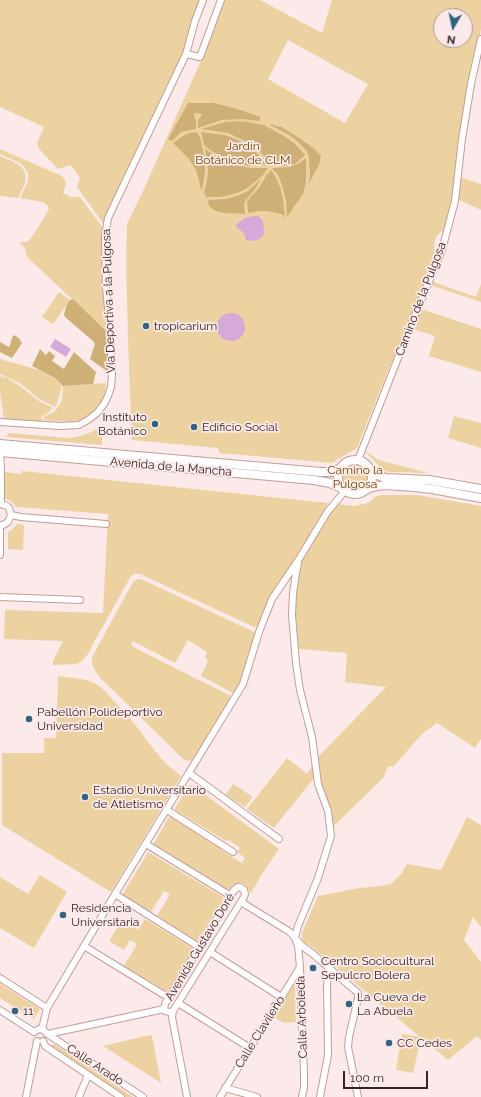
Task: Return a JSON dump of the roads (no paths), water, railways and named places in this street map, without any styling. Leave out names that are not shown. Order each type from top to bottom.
[{"type":"main road","name":"Avenida de la Mancha","points":[[0,444],[321,472],[334,472],[340,468]]},
{"type":"main road","name":"Avenida de la Mancha","points":[[0,452],[314,480],[330,483],[343,490]]},
{"type":"main road","points":[[370,469],[372,480],[364,492],[354,495],[343,490],[338,478],[340,468],[352,460],[364,462],[378,476],[429,480],[481,489]]},
{"type":"main road","points":[[368,488],[386,485],[414,487],[481,498]]},
{"type":"street","name":"Vía Deportiva a la Pulgosa","points":[[0,422],[60,426],[79,425],[92,417],[107,400],[112,375],[110,328],[106,287],[105,236],[108,218],[186,54],[195,21],[203,0]]},
{"type":"street","points":[[186,54],[200,57],[221,0]]},
{"type":"street","name":"Camino de la Pulgosa","points":[[358,460],[442,250],[454,201],[462,139],[481,39]]},
{"type":"street","points":[[0,452],[2,469],[0,504],[10,508],[12,515],[8,522],[0,525],[0,554]]},
{"type":"street","points":[[26,1097],[40,1041],[46,1038],[44,1024],[47,1008],[242,684],[259,632],[272,599],[343,490]]},
{"type":"street","points":[[12,515],[106,524]]},
{"type":"street","points":[[295,938],[298,926],[318,878],[331,836],[328,811],[318,784],[312,737],[300,690],[296,663],[292,615],[294,586],[299,559]]},
{"type":"street","points":[[0,597],[80,600]]},
{"type":"street","points":[[189,773],[278,839]]},
{"type":"street","points":[[167,810],[233,852]]},
{"type":"street","points":[[146,844],[231,896]]},
{"type":"street","name":"Avenida Gustavo Doré","points":[[238,887],[244,890],[245,894],[241,902],[173,1012],[167,1012],[164,1009],[164,1006],[235,888],[238,887]]},
{"type":"street","points":[[115,894],[199,947]]},
{"type":"street","points":[[241,902],[290,932],[302,946],[329,966],[358,993],[348,1047],[358,1097]]},
{"type":"street","name":"Calle Arboleda","points":[[295,938],[298,946],[300,966],[304,1074],[302,1097]]},
{"type":"street","points":[[84,946],[169,998]]},
{"type":"street","points":[[210,952],[281,997]]},
{"type":"street","name":"Calle Clavileño","points":[[220,1097],[300,966]]},
{"type":"street","points":[[320,1097],[328,1055],[327,985],[329,966]]},
{"type":"street","points":[[0,978],[47,1008]]},
{"type":"street","points":[[178,1003],[250,1048]]},
{"type":"street","points":[[34,1032],[37,1029],[45,1032],[164,1009]]},
{"type":"street","points":[[0,1010],[34,1032]]},
{"type":"street","points":[[173,1012],[172,1017],[187,1097]]},
{"type":"street","points":[[34,1032],[34,1038],[40,1041]]},
{"type":"street","name":"Calle Arado","points":[[45,1032],[143,1097]]},
{"type":"street","name":"Calle Arado","points":[[40,1041],[45,1046],[121,1097]]},
{"type":"street","points":[[79,1097],[88,1075]]},
{"type":"street","points":[[225,1088],[257,1097]]},
{"type":"place","name":"tropicarium","points":[[146,326]]},
{"type":"place","name":"Instituto Botánico","points":[[155,424]]},
{"type":"place","name":"Edificio Social","points":[[194,427]]},
{"type":"place","name":"Pabellón Polideportivo Universidad","points":[[29,719]]},
{"type":"place","name":"Estadio Universitario de Atletismo","points":[[85,797]]},
{"type":"place","name":"Residencia Universitaria","points":[[63,915]]},
{"type":"place","name":"Centro Sociocultural Sepulcro Bolera","points":[[313,968]]},
{"type":"place","name":"La Cueva de La Abuela","points":[[349,1004]]},
{"type":"place","name":"11","points":[[15,1011]]},
{"type":"place","name":"CC Cedes","points":[[389,1043]]},
{"type":"park label","name":"Jardín Botánico de CLM","points":[[243,153]]},
{"type":"park label","name":"Camino la Pulgosa","points":[[355,477]]}]
